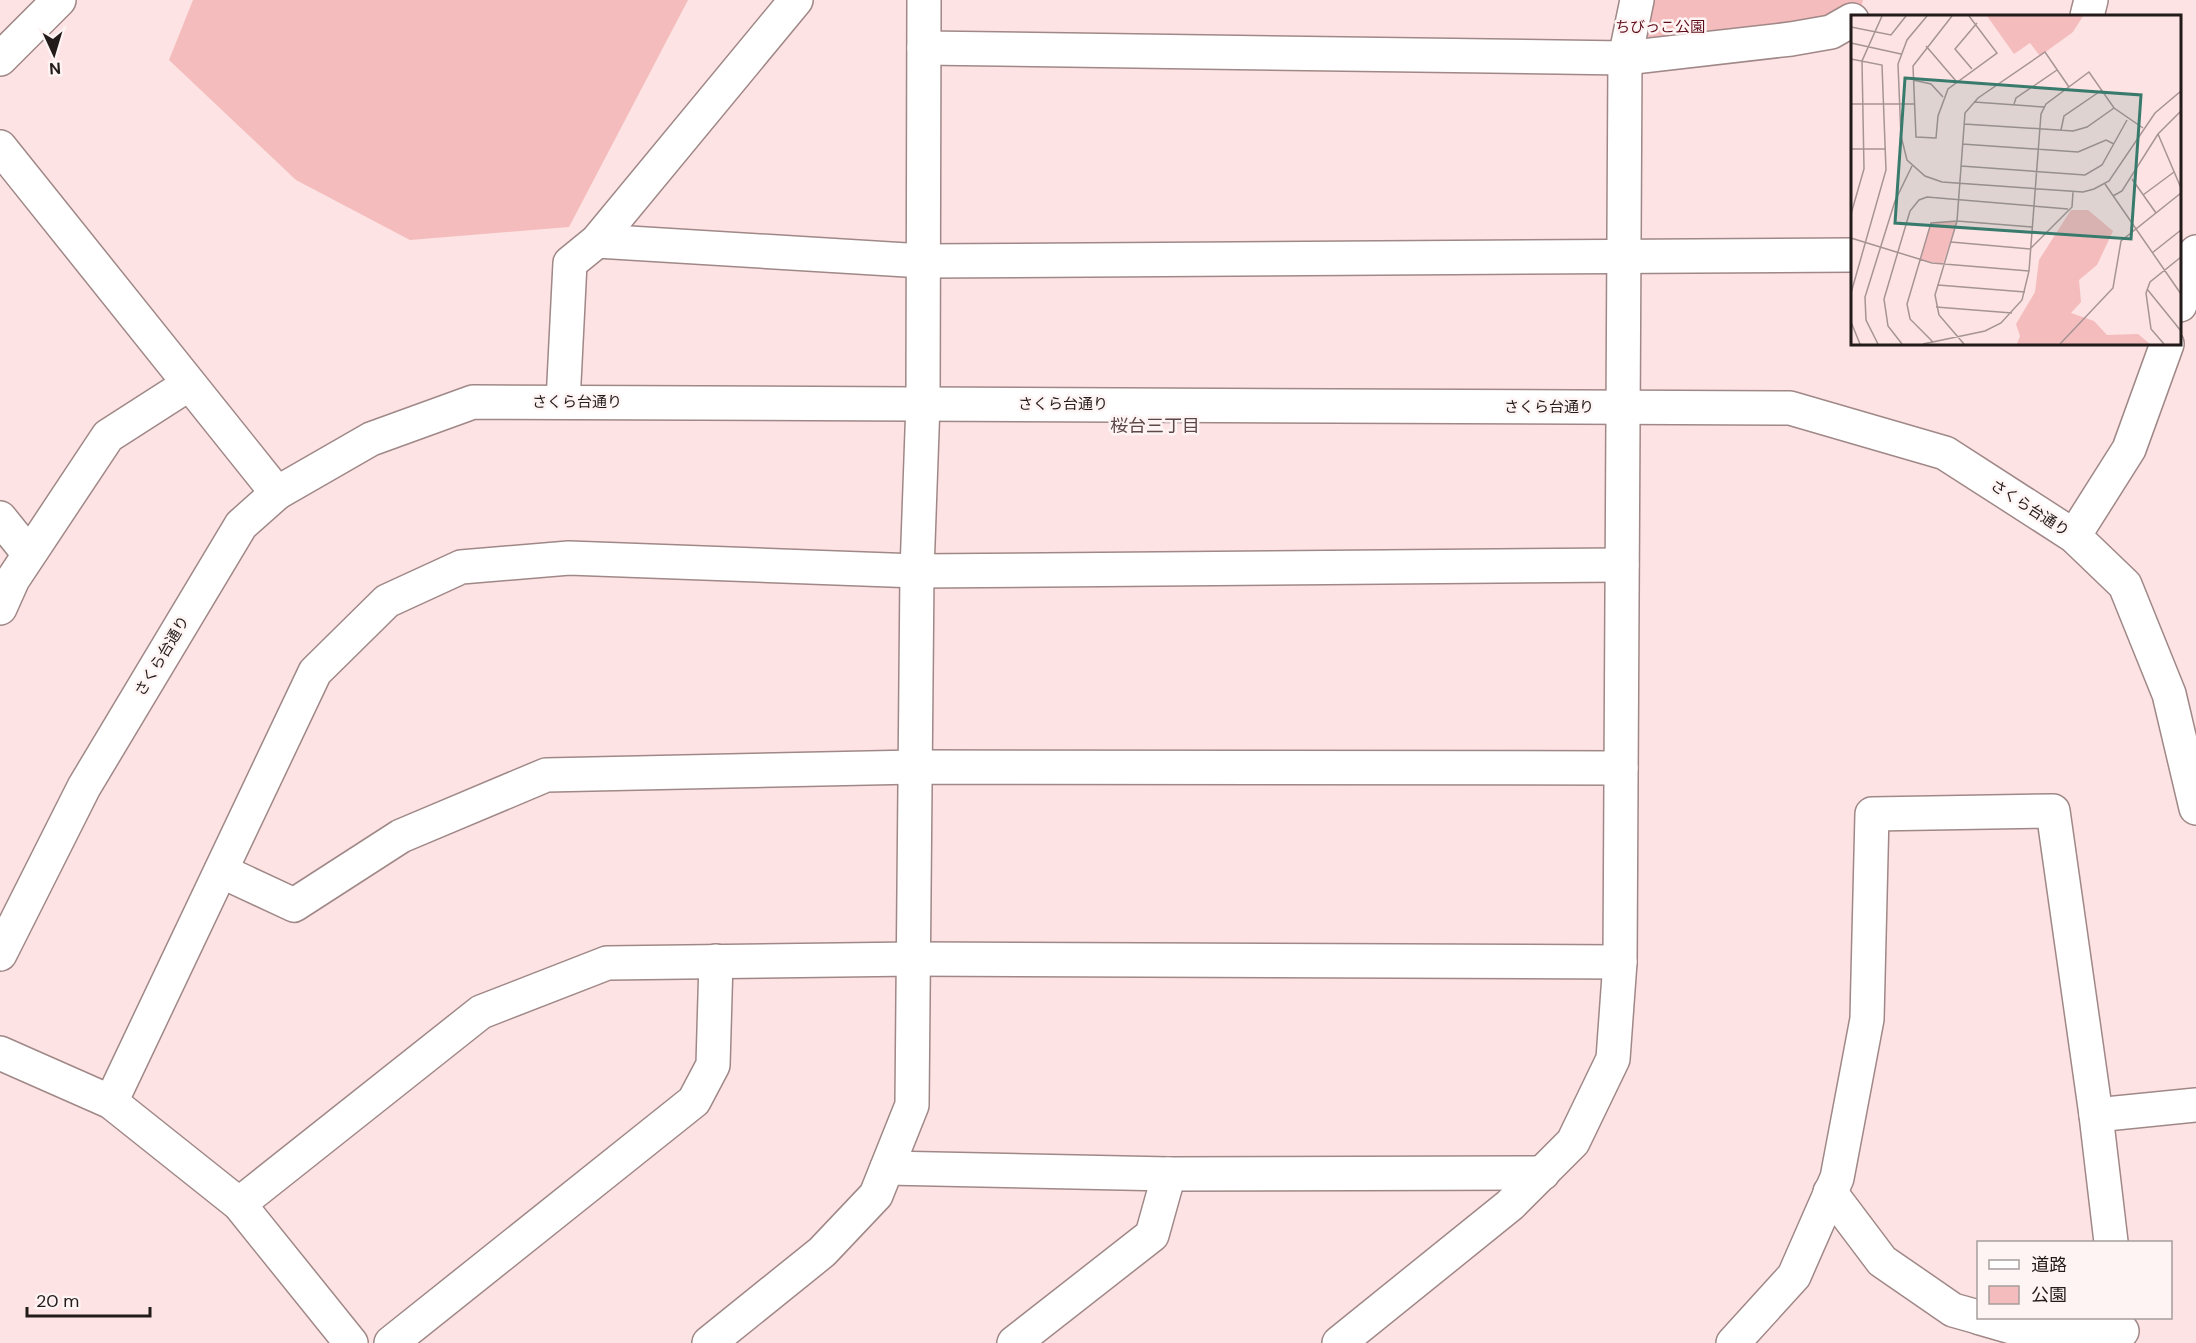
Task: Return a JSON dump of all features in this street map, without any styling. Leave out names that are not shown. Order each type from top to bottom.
[{"type":"street","points":[[0,59],[59,0]]},
{"type":"street","points":[[563,402],[570,263],[597,241],[796,0]]},
{"type":"street","points":[[709,1343],[822,1252],[876,1195],[912,1105],[917,571],[923,402],[924,0]]},
{"type":"street","points":[[1339,1343],[1510,1205],[1573,1142],[1613,1059],[1620,962],[1625,58],[1637,0]]},
{"type":"street","points":[[1859,15],[1863,0]]},
{"type":"street","points":[[2087,15],[2091,0]]},
{"type":"street","points":[[924,48],[1625,58],[1801,37],[1831,32],[1851,21]]},
{"type":"street","points":[[0,147],[278,493]]},
{"type":"street","points":[[597,241],[923,261],[1851,255]]},
{"type":"street","points":[[2181,302],[2196,252]]},
{"type":"street","points":[[2074,536],[2128,448],[2167,345]]},
{"type":"street","points":[[0,608],[13,579],[108,436],[189,384]]},
{"type":"street","name":"さくら台通り","points":[[0,954],[84,787],[241,525],[278,493],[371,439],[473,402],[923,402],[1790,408],[1945,453],[2074,536],[2125,585],[2169,694],[2196,808]]},
{"type":"street","points":[[0,518],[29,554]]},
{"type":"street","points":[[111,1102],[315,672],[387,601],[461,567],[569,558],[917,571],[1622,565]]},
{"type":"street","points":[[221,871],[294,905],[401,836],[546,775],[915,767],[1621,768]]},
{"type":"street","points":[[1733,1343],[1794,1276],[1837,1178],[1867,1019],[1872,814],[2053,811],[2096,1115],[2111,1241]]},
{"type":"street","points":[[240,1204],[481,1012],[607,963],[914,958],[1620,962]]},
{"type":"street","points":[[391,1343],[694,1101],[713,1065],[716,962]]},
{"type":"street","points":[[0,1053],[111,1102],[240,1204],[351,1343]]},
{"type":"street","points":[[2096,1115],[2196,1105]]},
{"type":"street","points":[[887,1168],[1169,1174],[1543,1173]]},
{"type":"street","points":[[1014,1343],[1152,1235],[1169,1174]]},
{"type":"street","points":[[1830,1192],[1882,1261],[1953,1310],[1977,1316]]},
{"type":"street","points":[[1986,1319],[2036,1334],[2122,1330]]},
{"type":"green space","points":[[193,0],[688,0],[569,227],[410,240],[296,180],[169,60]]},
{"type":"green space","name":"ちびっこ公園","points":[[1638,0],[1863,0],[1859,15],[1851,15],[1851,17],[1625,58]]},
{"type":"district","name":"桜台三丁目","points":[[1155,426]]}]
